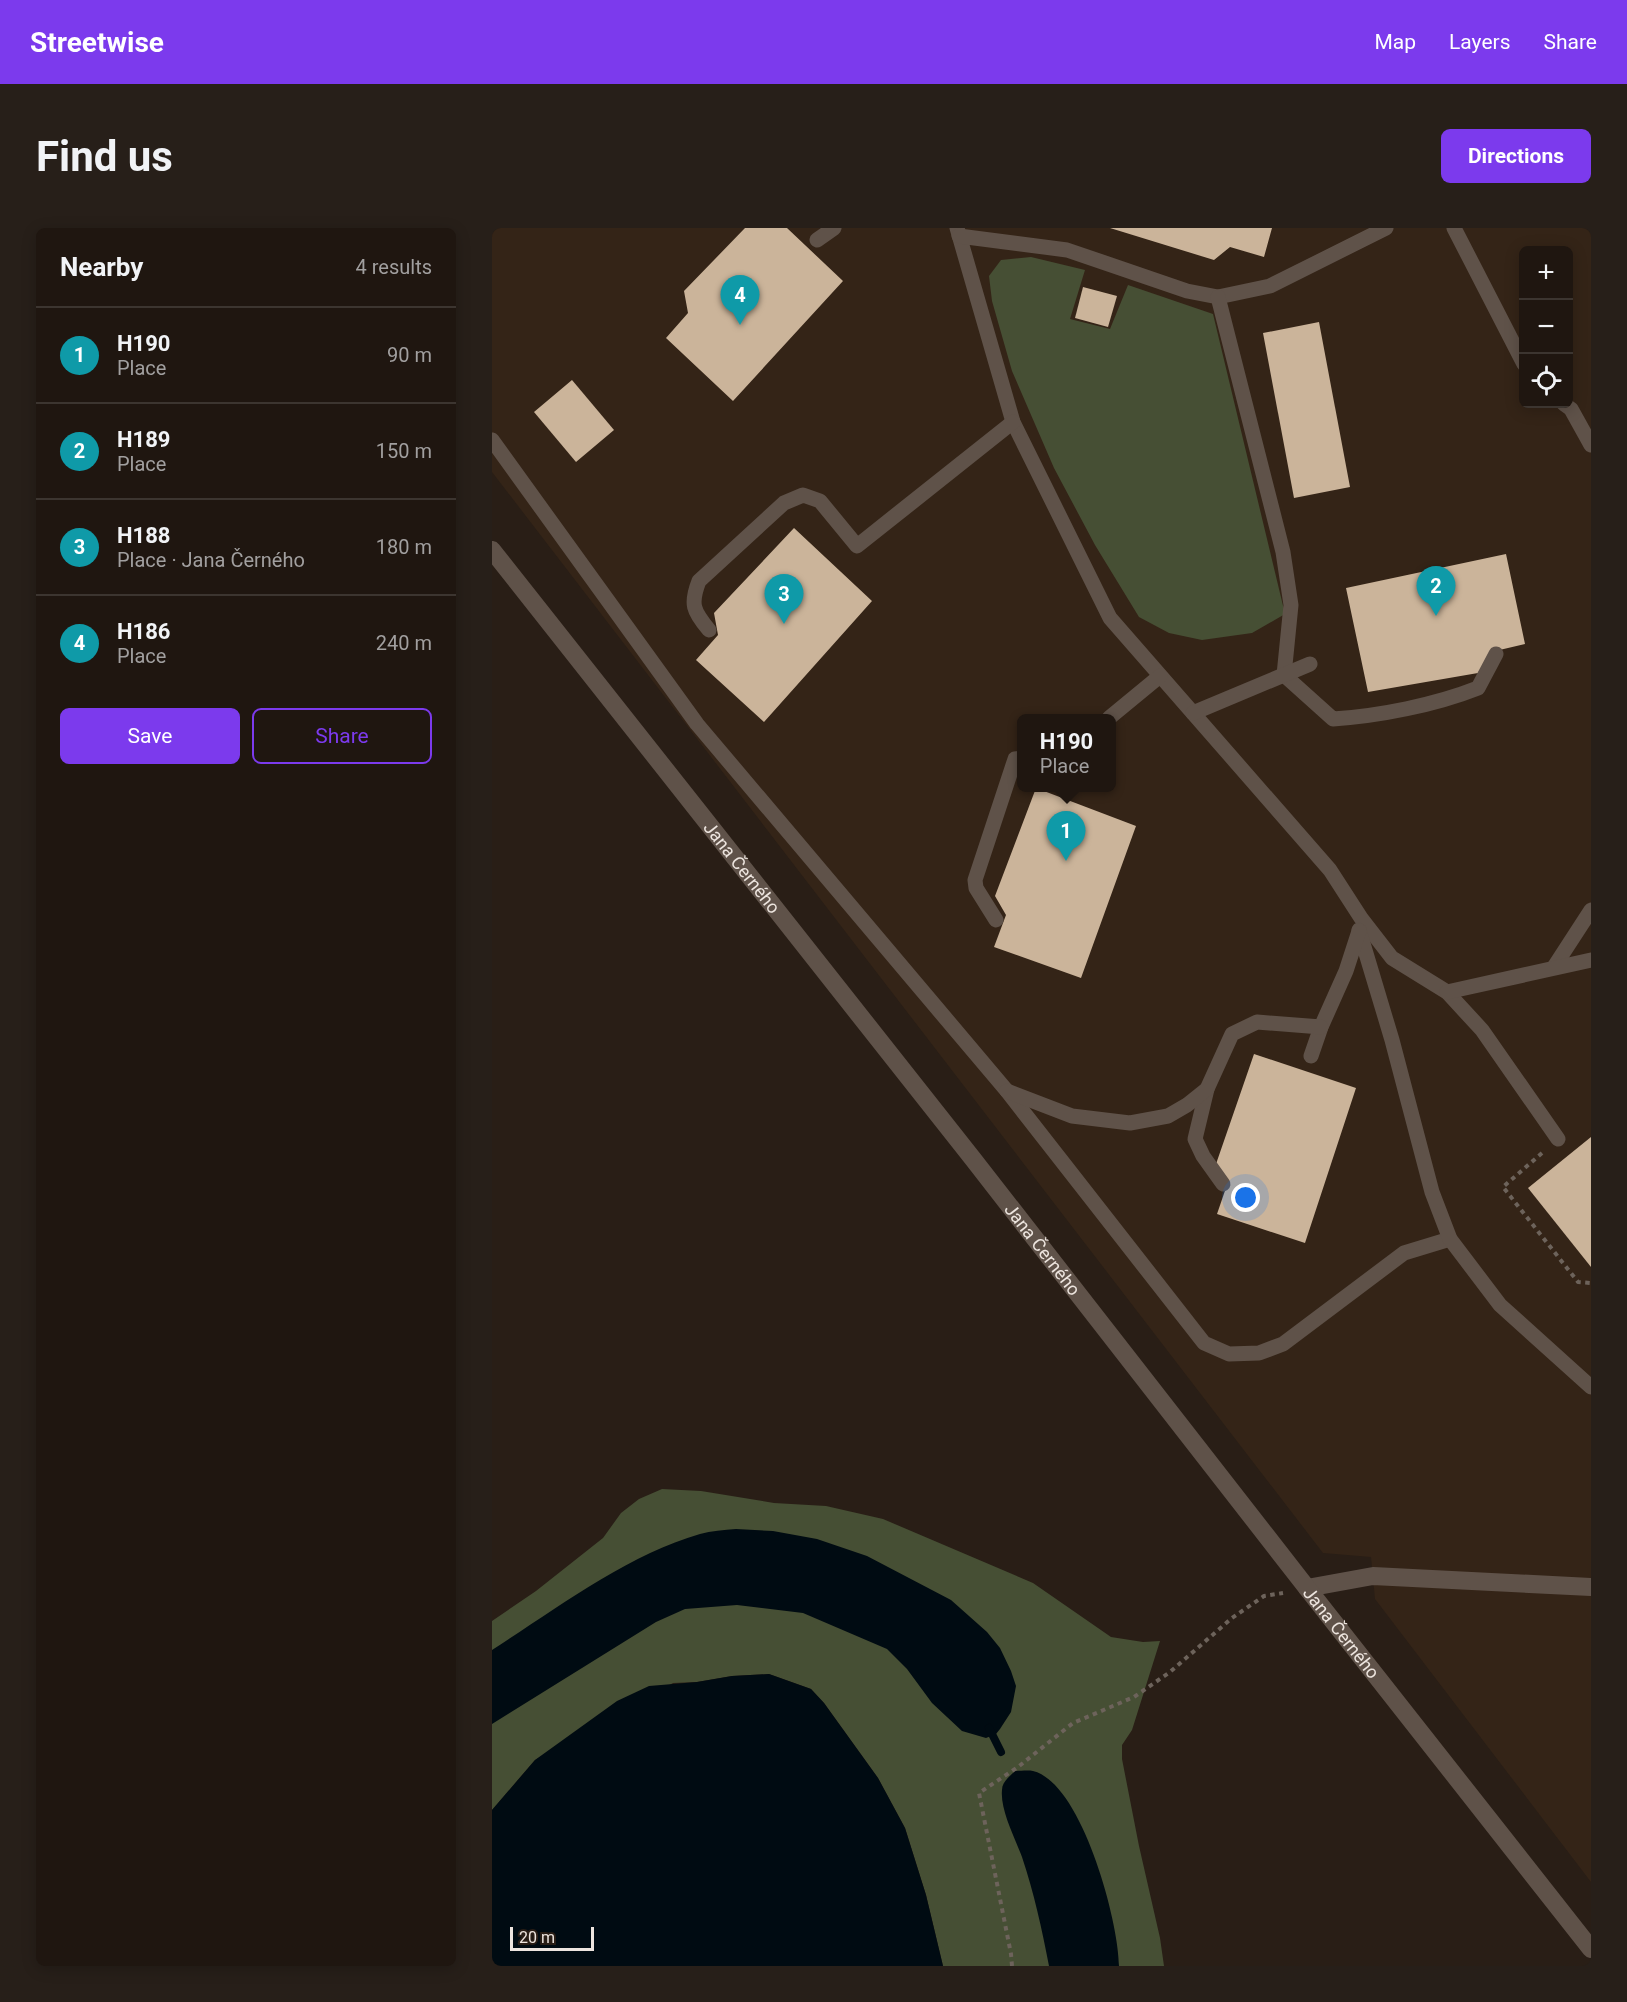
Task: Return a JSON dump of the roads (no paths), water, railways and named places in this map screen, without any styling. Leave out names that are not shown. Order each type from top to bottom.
[{"type":"street","name":"Jana Černého","points":[[492,550],[973,1159],[1591,1949]]},
{"type":"street","points":[[1307,1588],[1373,1576],[1591,1587]]},
{"type":"lane","points":[[817,240],[834,228]]},
{"type":"lane","points":[[1386,228],[1270,286],[1218,297],[1187,291],[1067,250],[958,232],[1013,422],[1110,618],[1330,870],[1360,924],[1432,1192],[1450,1239],[1500,1305],[1591,1387]]},
{"type":"lane","points":[[1454,228],[1519,354]]},
{"type":"lane","points":[[1218,297],[1283,552],[1291,605],[1284,675]]},
{"type":"lane","points":[[1570,408],[1591,445]]},
{"type":"lane","points":[[709,630],[696,615],[692,597],[699,580],[784,503],[803,495],[820,501],[857,546],[1013,422]]},
{"type":"lane","points":[[492,440],[697,724],[1007,1091],[1204,1342],[1229,1354],[1259,1353],[1283,1344],[1404,1253],[1450,1239]]},
{"type":"lane","points":[[1284,675],[1333,719],[1361,717],[1456,697],[1478,688],[1496,654]]},
{"type":"lane","points":[[1192,713],[1310,664]]},
{"type":"lane","points":[[1114,714],[1160,676]]},
{"type":"lane","points":[[996,920],[976,888],[975,880],[1017,759]]},
{"type":"lane","points":[[1554,967],[1591,910]]},
{"type":"lane","points":[[1360,924],[1392,958],[1447,992],[1482,1030],[1558,1139]]},
{"type":"lane","points":[[1311,1056],[1346,971],[1360,924]]},
{"type":"lane","points":[[1447,992],[1591,960]]},
{"type":"lane","points":[[1223,1184],[1203,1156],[1195,1139],[1207,1089],[1232,1034],[1257,1022],[1321,1027]]},
{"type":"lane","points":[[1007,1091],[1072,1116],[1130,1123],[1168,1116],[1207,1089]]},
{"type":"waterway","points":[[989,1728],[1001,1752]]},
{"type":"place","name":"H186","points":[[740,325]]},
{"type":"place","name":"H189","points":[[1436,616]]},
{"type":"place","name":"H188","points":[[784,624]]},
{"type":"place","name":"H190","points":[[1066,861]]}]
